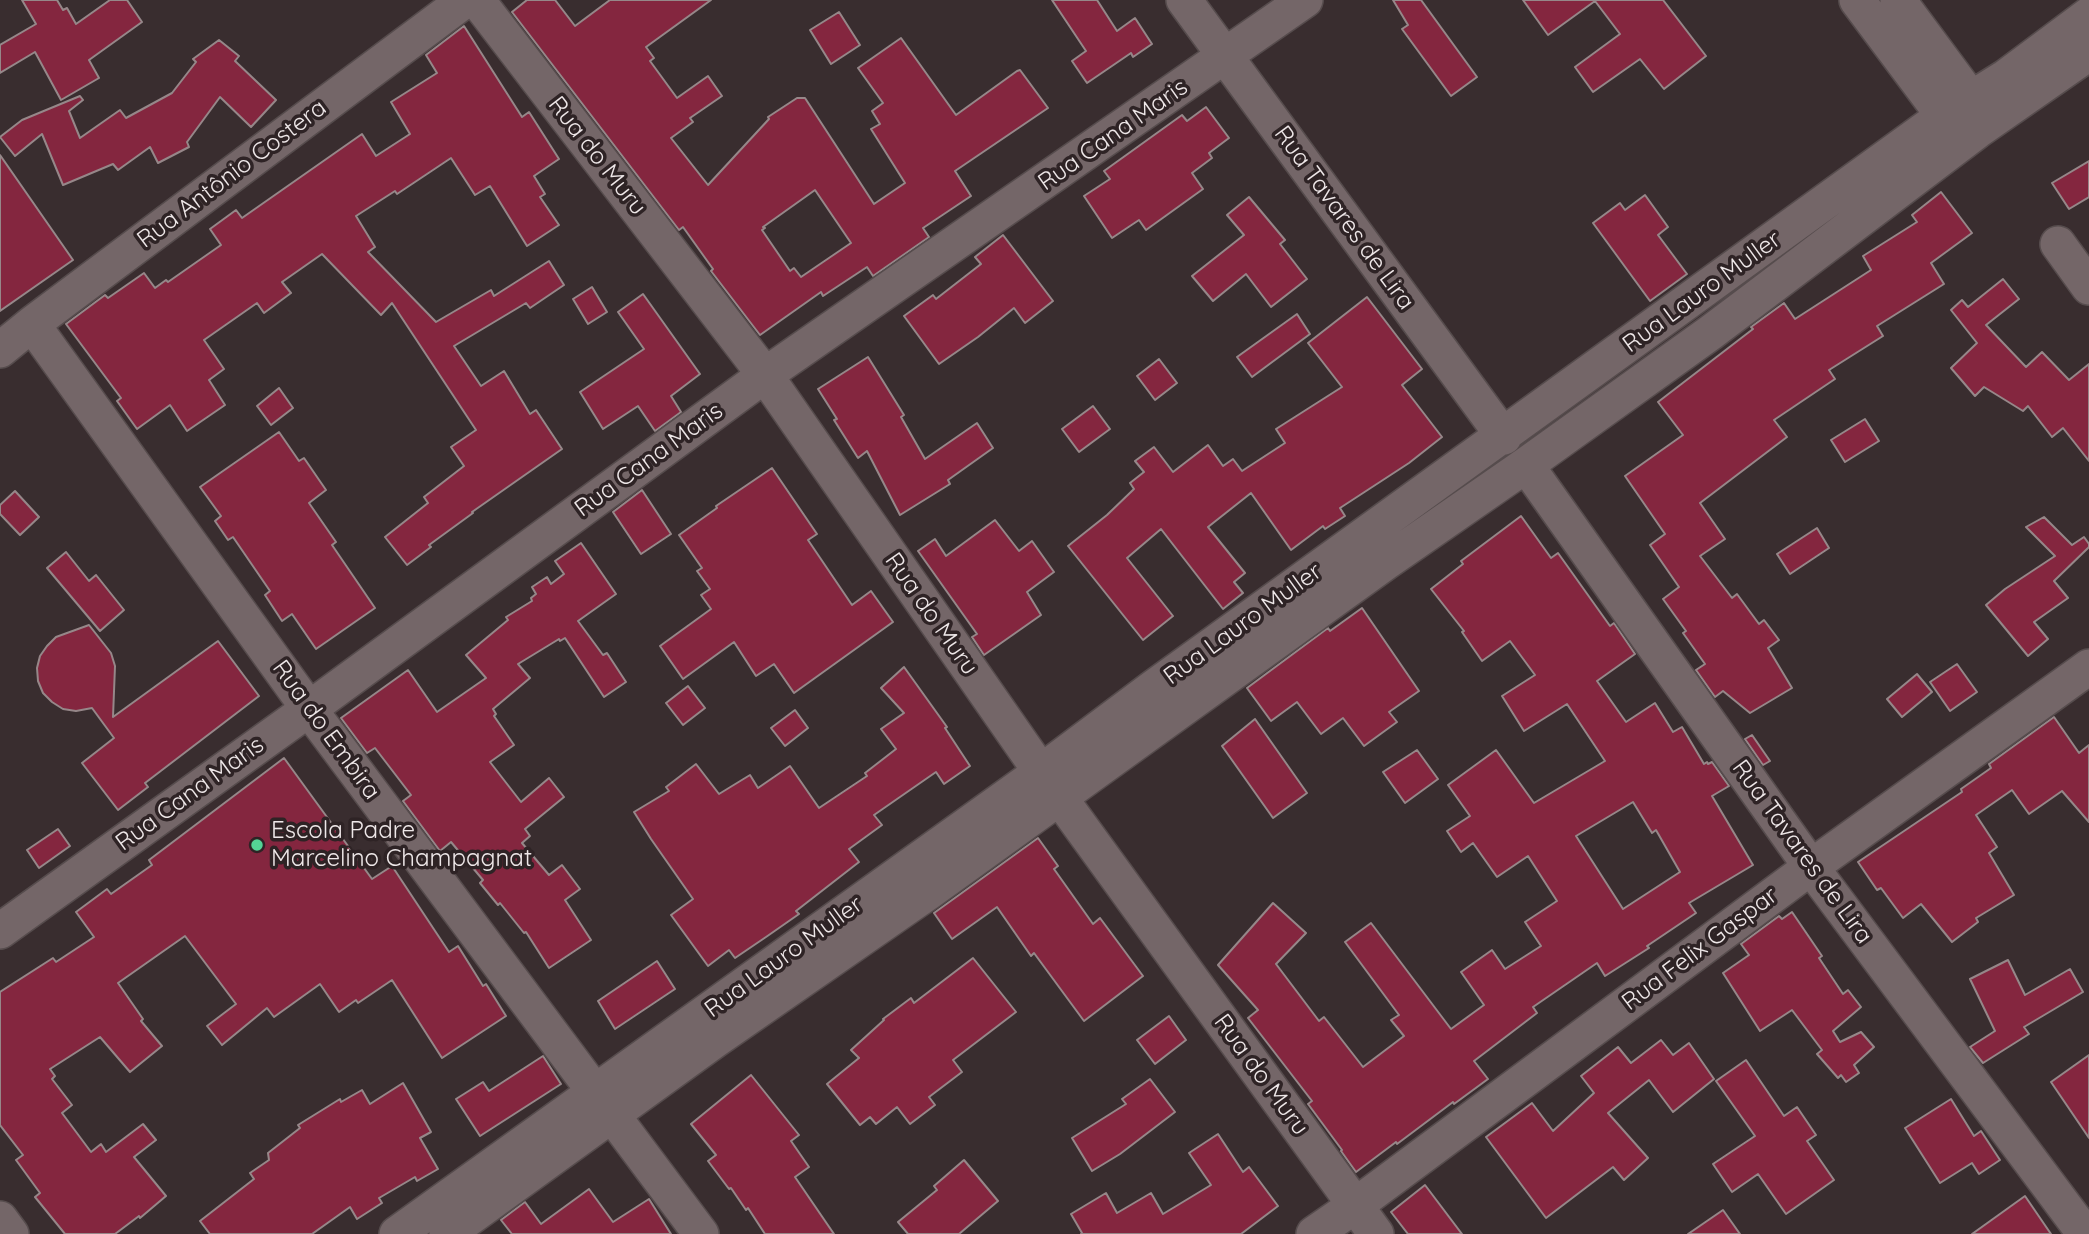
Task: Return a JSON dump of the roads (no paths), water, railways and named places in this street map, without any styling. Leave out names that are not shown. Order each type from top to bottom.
[{"type":"street","name":"Rua Antônio Costera","points":[[0,350],[465,0]]},
{"type":"street","name":"Rua do Muru","points":[[477,0],[765,375],[1051,784],[1376,1234]]},
{"type":"street","name":"Rua Tavares de Lira","points":[[1184,0],[1503,437]]},
{"type":"street","name":"Rua Cana Maris","points":[[0,931],[765,375],[1305,0]]},
{"type":"street","points":[[1857,0],[1968,120]]},
{"type":"street","points":[[1898,0],[1968,120]]},
{"type":"street","name":"Rua Lauro Muller","points":[[1051,784],[1163,724],[1386,562],[1710,333],[1968,120],[2007,77],[2089,15]]},
{"type":"street","name":"Rua Lauro Muller","points":[[397,1234],[604,1103],[707,1029],[927,893],[1165,680],[1503,437],[1968,120],[2089,53]]},
{"type":"street","points":[[2059,244],[2089,287]]},
{"type":"street","name":"Rua do Embira","points":[[32,324],[309,709],[701,1234]]},
{"type":"street","name":"Rua Tavares de Lira","points":[[1526,465],[1811,867],[2085,1234]]},
{"type":"street","name":"Rua Felix Gaspar","points":[[1314,1234],[1811,867],[2089,667]]},
{"type":"street","name":"Rua Lauro Muller","points":[[447,1234],[604,1103]]},
{"type":"street","points":[[0,1219],[11,1234]]},
{"type":"place","name":"Escola Padre Marcelino Champagnat","points":[[257,845]]}]
